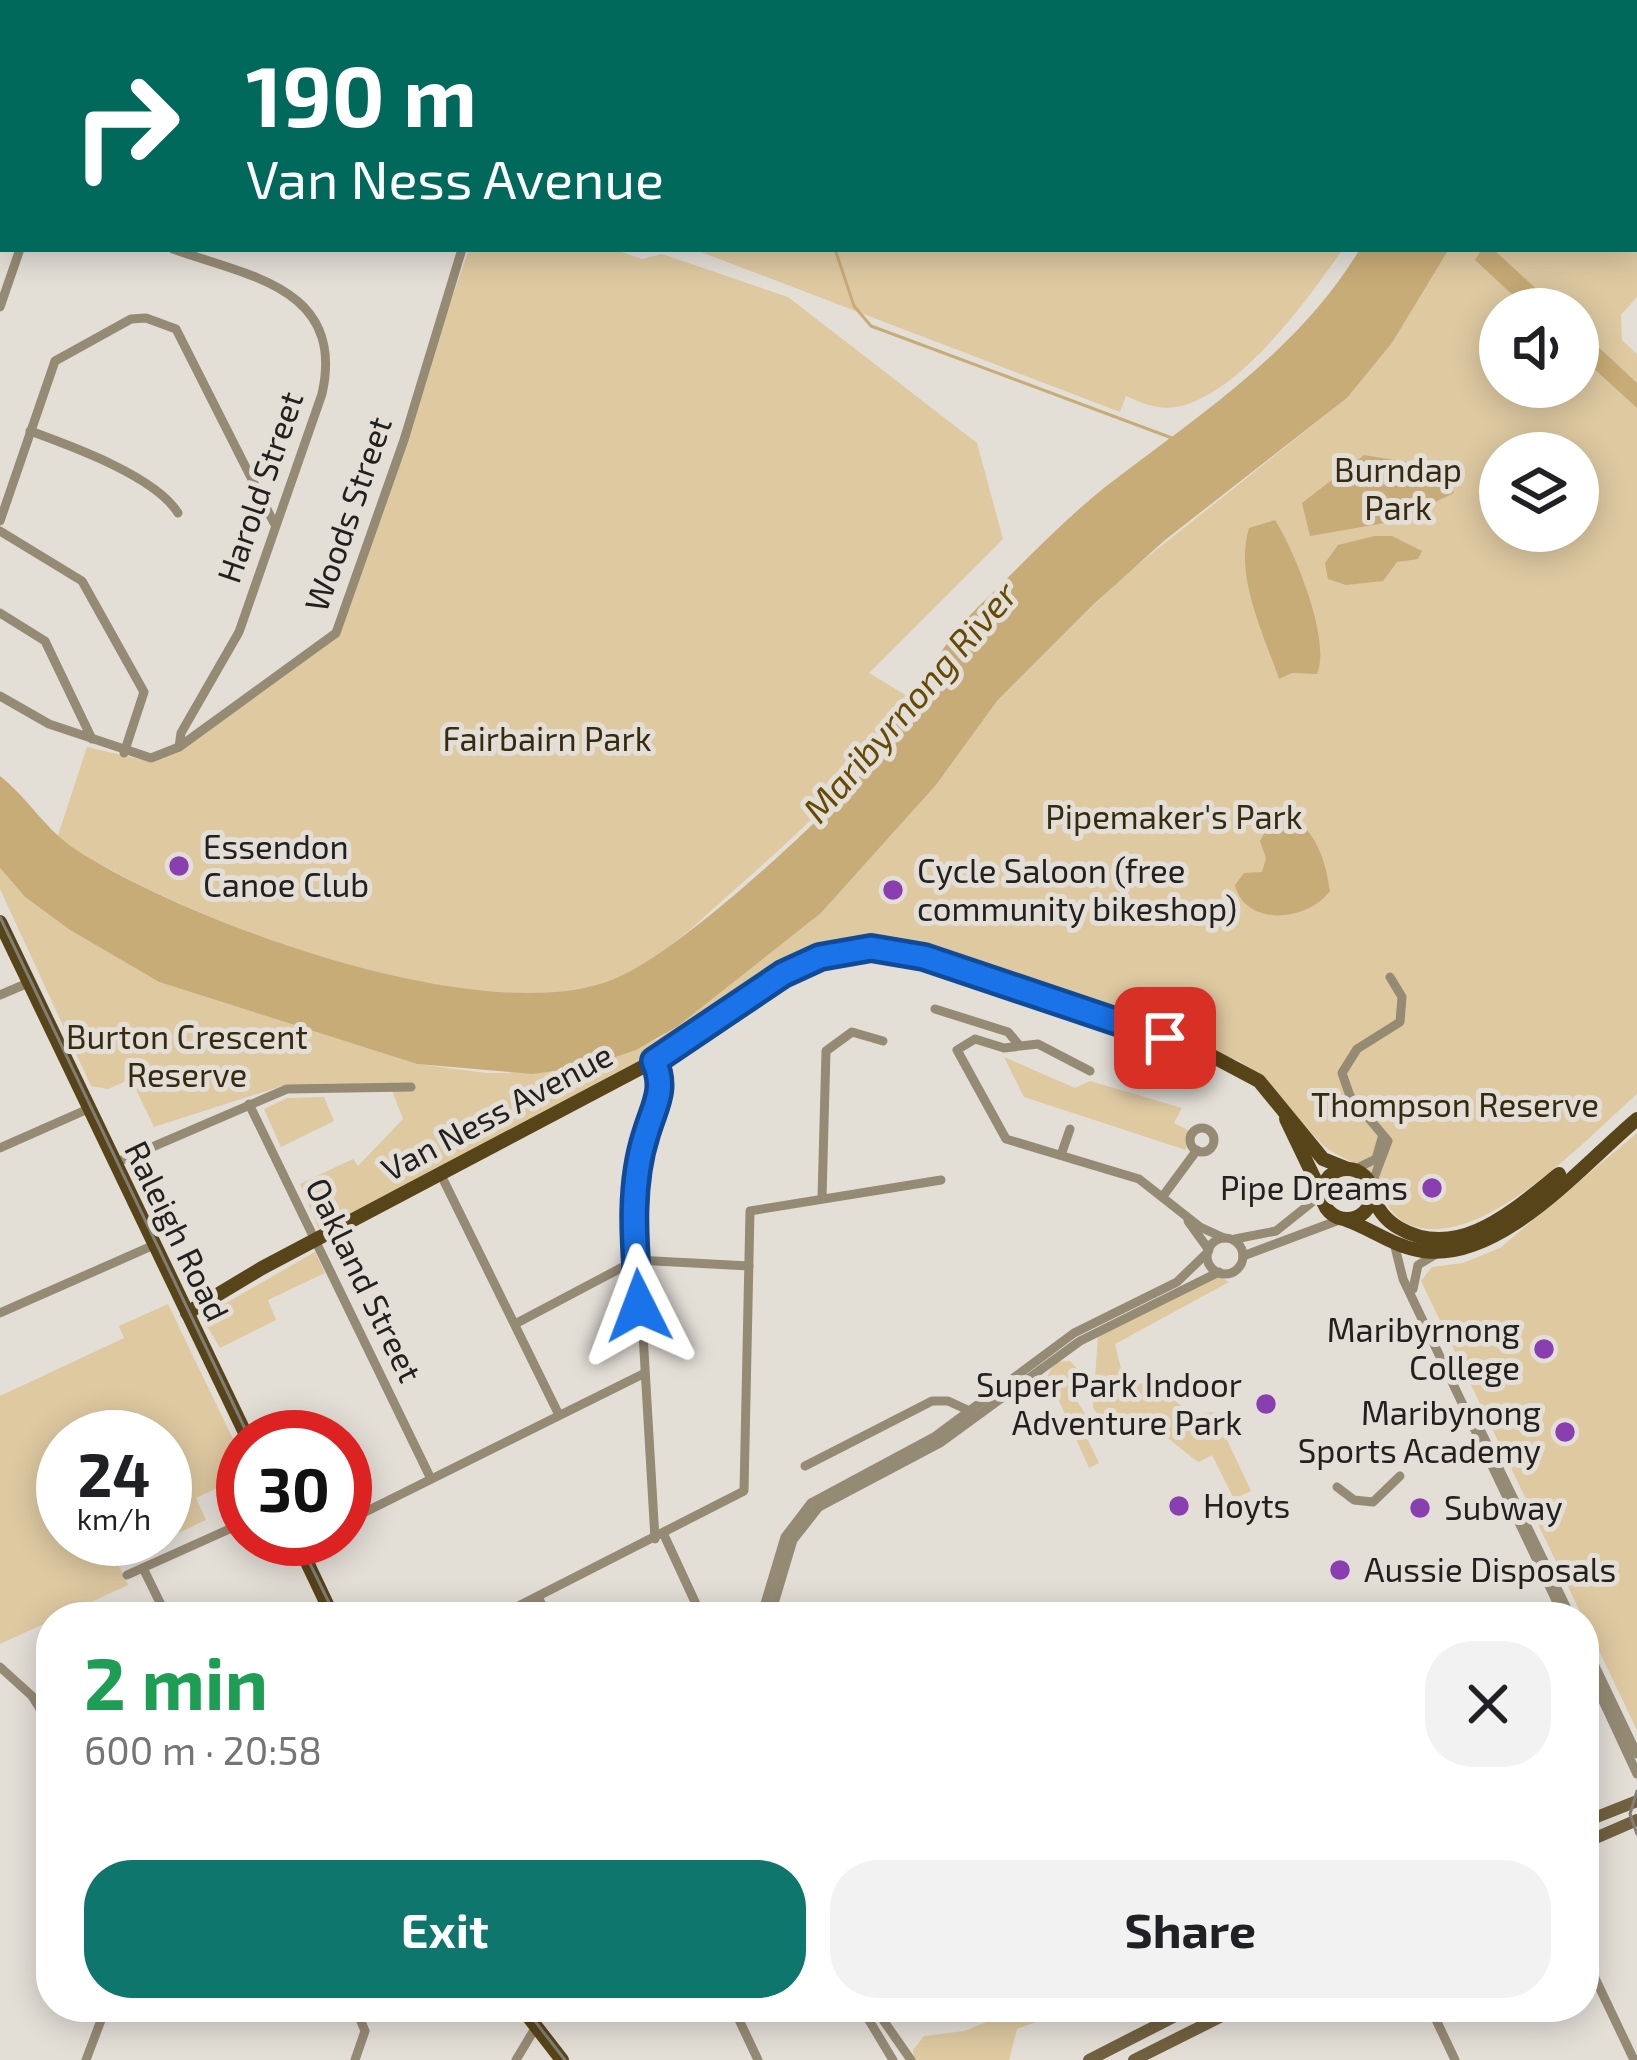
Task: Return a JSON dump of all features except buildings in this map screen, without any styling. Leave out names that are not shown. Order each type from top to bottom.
[{"type":"main road","name":"Raleigh Road","points":[[0,922],[234,1410]]},
{"type":"main road","name":"Van Ness Avenue","points":[[185,1309],[657,1059],[783,974],[820,957],[871,948],[924,957],[1226,1063],[1270,1090],[1323,1159],[1350,1170]]},
{"type":"main road","name":"Van Ness Avenue","points":[[1226,1063],[1282,1113],[1322,1194]]},
{"type":"main road","points":[[1637,1107],[1505,1216],[1472,1234],[1438,1238],[1408,1233],[1384,1217],[1371,1189],[1350,1170],[1330,1175],[1322,1194],[1325,1208],[1394,1243],[1442,1252],[1479,1245],[1503,1232],[1637,1119]]},
{"type":"main road","points":[[1344,1220],[1365,1212],[1371,1189]]},
{"type":"main road","points":[[312,1566],[327,1602]]},
{"type":"main road","points":[[529,2022],[562,2060]]},
{"type":"street","points":[[0,308],[19,252]]},
{"type":"street","name":"Harold Street","points":[[179,747],[181,733],[239,632],[322,394],[319,331],[288,289],[182,252]]},
{"type":"street","name":"Woods Street","points":[[0,696],[49,724],[124,753],[151,758],[179,747],[336,633],[404,440],[461,252]]},
{"type":"street","points":[[0,521],[51,369],[62,355],[131,320],[171,326],[188,344],[274,524]]},
{"type":"street","points":[[30,431],[106,463],[159,493],[178,513]]},
{"type":"street","points":[[0,531],[82,581],[144,692],[124,753]]},
{"type":"street","points":[[0,613],[45,640],[92,739]]},
{"type":"street","points":[[1350,1170],[1379,1155],[1382,1135],[1350,1096],[1342,1072],[1357,1049],[1400,1022],[1402,997],[1390,977]]},
{"type":"street","points":[[0,995],[28,983]]},
{"type":"street","points":[[935,1010],[1010,1033],[1022,1044]]},
{"type":"street","points":[[822,1198],[826,1051],[852,1032],[883,1041]]},
{"type":"street","points":[[1090,1071],[1045,1047],[1022,1044],[1004,1048],[970,1040],[957,1054],[1001,1136],[1131,1176],[1200,1227],[1227,1238],[1243,1256]]},
{"type":"street","points":[[657,1059],[661,1089],[644,1138],[635,1188],[652,1509],[660,1537],[694,1602]]},
{"type":"street","points":[[115,1163],[287,1090],[412,1087]]},
{"type":"street","name":"Oakland Street","points":[[249,1104],[430,1479]]},
{"type":"street","points":[[0,1148],[88,1109]]},
{"type":"street","points":[[1371,1189],[1388,1148],[1376,1123]]},
{"type":"street","points":[[1061,1154],[1070,1129]]},
{"type":"street","points":[[1163,1196],[1196,1150]]},
{"type":"street","points":[[440,1173],[559,1415]]},
{"type":"street","points":[[528,1602],[742,1495],[751,1211],[941,1180]]},
{"type":"street","points":[[771,1602],[788,1554],[811,1514],[928,1451],[1074,1333],[1177,1282],[1227,1238],[1276,1231],[1322,1194]]},
{"type":"street","points":[[1163,1196],[1220,1272]]},
{"type":"street","points":[[973,1413],[1080,1341],[1220,1272],[1234,1271],[1243,1256],[1344,1220]]},
{"type":"street","points":[[1394,1243],[1414,1301],[1514,1524],[1559,1602]]},
{"type":"street","points":[[0,1313],[154,1245]]},
{"type":"street","points":[[1414,1301],[1414,1271],[1442,1252]]},
{"type":"street","points":[[515,1324],[636,1267],[749,1266]]},
{"type":"street","points":[[372,1508],[643,1374]]},
{"type":"street","points":[[805,1466],[932,1401],[973,1413]]},
{"type":"street","points":[[1465,1408],[1490,1443],[1561,1602]]},
{"type":"street","points":[[1337,1487],[1354,1500],[1373,1502],[1400,1476]]},
{"type":"street","points":[[127,1575],[216,1534]]},
{"type":"street","points":[[143,1568],[160,1602]]},
{"type":"street","points":[[538,1597],[540,1602]]},
{"type":"street","points":[[0,1667],[36,1702]]},
{"type":"street","points":[[1599,1674],[1637,1754]]},
{"type":"street","points":[[1599,1692],[1637,1774]]},
{"type":"street","points":[[1599,1816],[1632,1803],[1636,1823],[1599,1837]]},
{"type":"street","points":[[1599,1986],[1634,2060]]},
{"type":"street","points":[[86,2060],[100,2022]]},
{"type":"street","points":[[355,2060],[365,2031],[362,2022]]},
{"type":"street","points":[[740,2022],[758,2060]]},
{"type":"street","points":[[870,2022],[893,2060]]},
{"type":"street","points":[[884,2022],[911,2060]]},
{"type":"street","points":[[1089,2060],[1164,2022]]},
{"type":"street","points":[[1134,2060],[1210,2022]]},
{"type":"street","points":[[1437,2022],[1455,2060]]},
{"type":"street","points":[[516,2060],[534,2030]]},
{"type":"green space","name":"Fairbairn Park","points":[[468,252],[622,252],[642,259],[662,254],[788,297],[977,443],[1003,539],[869,673],[912,699],[830,801],[660,954],[609,981],[550,992],[481,991],[404,979],[325,958],[173,901],[57,838],[87,747],[152,762],[328,639],[339,625]]},
{"type":"green space","points":[[701,252],[1341,252],[1272,340],[1228,382],[1181,406],[1152,406],[1126,396],[1120,412]]},
{"type":"green space","points":[[1447,252],[1637,252],[1637,297],[1621,315],[1622,340],[1637,354],[1637,1094],[1530,1187],[1467,1223],[1436,1229],[1401,1220],[1365,1170],[1323,1145],[1239,1061],[923,950],[867,940],[783,966],[641,1063],[319,1229],[300,1184],[353,1159],[358,1166],[403,1119],[389,1083],[282,1086],[154,1127],[131,1079],[108,1089],[91,1086],[0,889],[0,868],[25,897],[70,930],[159,982],[417,1064],[486,1073],[559,1072],[658,1039],[821,913],[936,785],[997,701],[1121,578],[1347,398],[1392,343]]},
{"type":"green space","points":[[1004,1057],[1075,1088],[1090,1081],[1182,1108],[1174,1123],[1188,1130],[1186,1150],[1024,1097]]},
{"type":"green space","points":[[324,1097],[334,1121],[281,1147],[264,1109],[287,1098]]},
{"type":"green space","name":"Maribynong Sports Academy","points":[[1637,1133],[1637,1730],[1599,1651],[1599,1602],[1575,1602],[1421,1281],[1432,1267],[1463,1263],[1500,1248]]},
{"type":"green space","points":[[315,1252],[325,1273],[268,1300],[276,1320],[220,1348],[205,1323],[207,1314]]},
{"type":"green space","points":[[1219,1276],[1229,1282],[1115,1344],[1124,1381],[1158,1386],[1191,1414],[1214,1412],[1251,1491],[1234,1499],[1212,1455],[1199,1462],[1144,1424],[1122,1424],[1110,1431],[1093,1408],[1098,1335]]},
{"type":"green space","points":[[168,1304],[219,1410],[216,1489],[196,1498],[206,1520],[192,1527],[192,1410],[36,1410],[36,1566],[119,1566],[128,1585],[91,1602],[36,1602],[36,1627],[0,1644],[0,1396],[124,1338],[119,1326]]},
{"type":"green space","points":[[1070,1361],[1076,1367],[1077,1401],[1096,1431],[1086,1436],[1099,1463],[1089,1468],[1048,1376],[1054,1362]]},
{"type":"green space","points":[[986,2022],[1036,2022],[1017,2029],[1009,2060],[914,2060],[913,2050],[924,2036],[964,2031]]},
{"type":"water","name":"Maribyrnong River","points":[[1358,252],[1447,252],[1392,343],[1347,398],[1165,540],[1095,603],[997,701],[936,785],[821,913],[678,1026],[636,1050],[586,1067],[532,1074],[417,1064],[159,982],[70,930],[25,897],[0,868],[0,776],[78,851],[191,909],[263,937],[417,981],[491,991],[558,992],[614,979],[703,921],[830,807],[869,764],[943,649],[978,607],[1081,508],[1250,375],[1310,317]]},
{"type":"water","points":[[1480,252],[1496,252],[1535,288],[1505,288],[1475,260]]},
{"type":"water","points":[[1599,348],[1637,383],[1637,408],[1599,373]]},
{"type":"water","points":[[1364,455],[1412,463],[1450,482],[1454,493],[1396,521],[1310,536],[1302,503]]},
{"type":"water","points":[[1275,520],[1315,617],[1317,674],[1292,673],[1279,679],[1253,605],[1245,566],[1249,528]]},
{"type":"water","points":[[1392,536],[1422,551],[1418,559],[1397,562],[1383,581],[1346,585],[1328,579],[1325,563],[1338,545]]},
{"type":"water","points":[[1288,814],[1318,846],[1330,891],[1307,909],[1263,914],[1241,899],[1235,885],[1244,873],[1262,872],[1266,858],[1260,841],[1269,825]]},
{"type":"waterway","points":[[836,252],[854,306],[871,326],[1172,438]]},
{"type":"tram line","points":[[0,917],[236,1410]]},
{"type":"tram line","points":[[311,1566],[329,1602]]},
{"type":"tram line","points":[[1637,1791],[1630,1814],[1637,1834]]},
{"type":"tram line","points":[[536,2022],[565,2060]]},
{"type":"place","name":"Essendon Canoe Club","points":[[179,866]]},
{"type":"place","name":"Cycle Saloon (free community bikeshop)","points":[[893,890]]},
{"type":"place","name":"Pipe Dreams","points":[[1432,1188]]},
{"type":"place","name":"Maribyrnong College","points":[[1544,1349]]},
{"type":"place","name":"Super Park Indoor Adventure Park","points":[[1266,1404]]},
{"type":"place","name":"Maribynong Sports Academy","points":[[1565,1432]]},
{"type":"place","name":"Hoyts","points":[[1179,1506]]},
{"type":"place","name":"Subway","points":[[1420,1508]]},
{"type":"place","name":"Aussie Disposals","points":[[1340,1570]]},
{"type":"route","points":[[639,1306],[635,1197],[644,1138],[661,1089],[654,1061],[692,1040],[783,974],[839,952],[898,951],[1165,1038]]},
{"type":"park label","name":"Burndap Park","points":[[1398,489]]},
{"type":"park label","name":"Pipemaker's Park","points":[[1174,817]]},
{"type":"park label","name":"Burton Crescent Reserve","points":[[187,1056]]},
{"type":"park label","name":"Thompson Reserve","points":[[1455,1105]]}]
